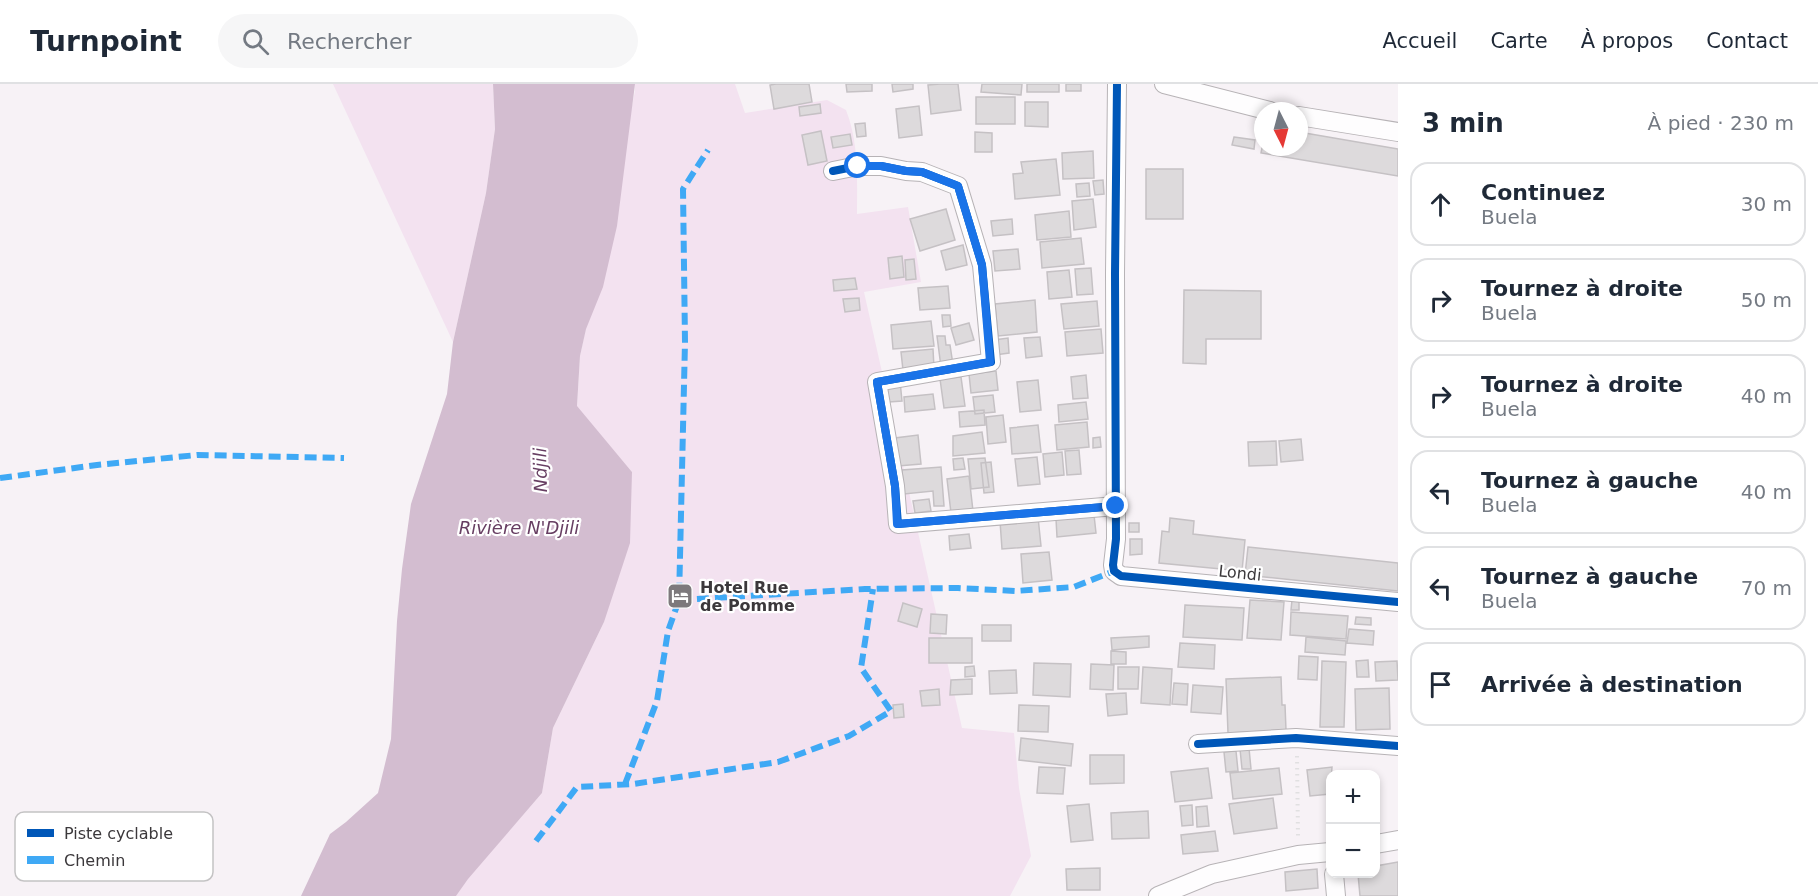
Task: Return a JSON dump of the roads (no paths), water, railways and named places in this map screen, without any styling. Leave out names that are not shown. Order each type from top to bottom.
[{"type":"street","points":[[833,171],[858,166],[881,166],[922,172],[958,186],[982,265],[990,362],[877,382],[895,486],[897,524],[1116,506],[1117,84]]},
{"type":"street","points":[[1164,84],[1254,107]]},
{"type":"street","points":[[1308,117],[1398,132]]},
{"type":"street","name":"Londi","points":[[1116,506],[1113,565],[1114,571],[1120,576],[1398,602]]},
{"type":"street","points":[[1198,744],[1296,738],[1398,746]]},
{"type":"street","points":[[1380,843],[1398,840]]},
{"type":"street","points":[[1158,896],[1212,874],[1298,855],[1326,852]]},
{"type":"street","points":[[1334,878],[1336,896]]},
{"type":"water","name":"Rivière N'Djili","points":[[493,84],[635,84],[617,226],[603,287],[586,329],[580,356],[577,406],[632,472],[630,543],[604,622],[553,728],[542,793],[456,896],[301,896],[330,834],[378,793],[391,739],[397,621],[411,504],[447,394],[453,342],[486,193],[495,129]]},
{"type":"place","name":"Hotel Rue de Pomme","points":[[680,596]]},
{"type":"water label","name":"Ndjili","points":[[540,470]]}]
